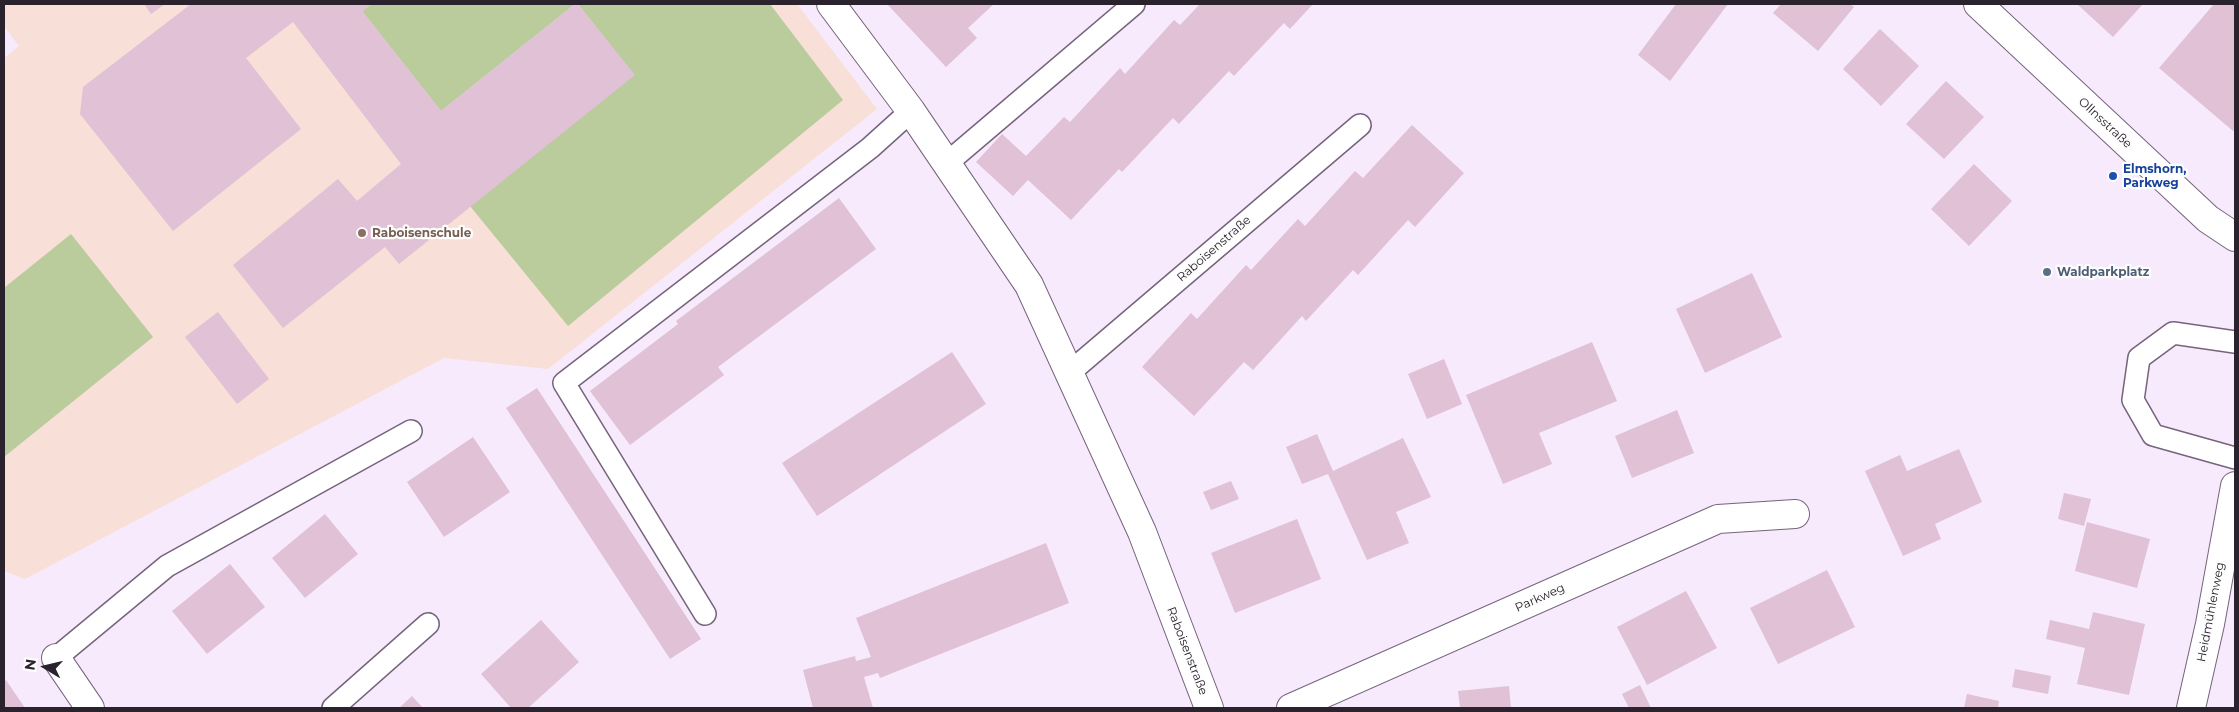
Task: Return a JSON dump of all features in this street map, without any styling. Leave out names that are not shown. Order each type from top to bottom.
[{"type":"street","name":"Raboisenstraße","points":[[831,4],[947,163],[1029,285],[1142,532],[1209,708]]},
{"type":"street","name":"Ollnsstraße","points":[[1978,4],[2208,220],[2235,237]]},
{"type":"street","name":"Heidmühlenweg","points":[[2191,708],[2210,624],[2235,486]]},
{"type":"street","name":"Parkweg","points":[[1291,708],[1718,519],[1795,514]]},
{"type":"street","points":[[56,658],[90,708]]},
{"type":"lane","points":[[947,163],[1134,4]]},
{"type":"lane","points":[[705,614],[564,383],[870,148],[911,112]]},
{"type":"lane","name":"Raboisenstraße","points":[[1069,373],[1360,125]]},
{"type":"lane","points":[[2235,342],[2173,333],[2139,358],[2133,400],[2153,435],[2235,458]]},
{"type":"lane","points":[[56,658],[167,566],[411,431]]},
{"type":"lane","points":[[332,708],[428,624]]},
{"type":"shaded area","name":"Raboisenschule","points":[[4,4],[797,4],[877,109],[548,369],[444,358],[25,579],[4,571],[4,58],[19,46],[4,26]]},
{"type":"green space","points":[[372,4],[575,4],[441,111],[362,11]]},
{"type":"green space","points":[[578,4],[770,4],[843,100],[568,326],[470,206],[634,75]]},
{"type":"green space","points":[[71,234],[153,337],[4,457],[4,288]]},
{"type":"building","points":[[144,4],[165,4],[151,14]]},
{"type":"building","points":[[191,4],[372,4],[362,11],[441,111],[575,4],[578,4],[635,75],[399,264],[385,247],[283,328],[233,265],[338,179],[357,201],[401,164],[293,22],[246,58],[301,129],[173,231],[80,114],[83,87]]},
{"type":"building","points":[[887,4],[994,4],[968,28],[977,38],[946,67]]},
{"type":"building","points":[[1200,4],[1313,4],[1290,29],[1284,23],[1234,76],[1229,71],[1179,124],[1173,118],[1122,172],[1119,169],[1071,220],[1028,180],[1013,196],[976,162],[1002,134],[1026,156],[1064,117],[1070,122],[1120,68],[1125,74],[1174,20],[1180,25]]},
{"type":"building","points":[[1676,4],[1728,4],[1670,81],[1638,55]]},
{"type":"building","points":[[1781,4],[1850,4],[1854,7],[1818,51],[1773,13]]},
{"type":"building","points":[[2077,4],[2143,4],[2113,37]]},
{"type":"building","points":[[2214,4],[2235,4],[2235,129],[2233,131],[2159,68]]},
{"type":"building","points":[[1880,29],[1919,66],[1881,106],[1843,69]]},
{"type":"building","points":[[1946,81],[1984,117],[1944,159],[1906,124]]},
{"type":"building","points":[[1412,125],[1464,173],[1415,227],[1408,220],[1358,275],[1353,270],[1306,321],[1302,316],[1253,370],[1244,362],[1194,416],[1142,367],[1191,313],[1197,319],[1246,265],[1251,270],[1298,219],[1305,226],[1355,171],[1363,178]]},
{"type":"building","points":[[1974,164],[2012,201],[1969,246],[1931,209]]},
{"type":"building","points":[[839,198],[876,249],[718,367],[724,375],[630,445],[590,391],[678,324],[676,321]]},
{"type":"building","points":[[1752,273],[1782,337],[1705,373],[1676,309]]},
{"type":"building","points":[[218,312],[269,379],[237,404],[185,337]]},
{"type":"building","points":[[1592,342],[1617,401],[1539,433],[1552,464],[1503,484],[1466,395]]},
{"type":"building","points":[[952,352],[986,404],[817,516],[782,463]]},
{"type":"building","points":[[1444,359],[1462,404],[1427,419],[1408,374]]},
{"type":"building","points":[[537,388],[701,639],[670,659],[506,408]]},
{"type":"building","points":[[1677,410],[1694,453],[1632,478],[1615,436]]},
{"type":"building","points":[[1317,434],[1333,471],[1403,438],[1431,497],[1396,512],[1409,543],[1367,560],[1328,474],[1302,484],[1286,447]]},
{"type":"building","points":[[473,437],[510,492],[444,537],[407,482]]},
{"type":"building","points":[[1959,449],[1982,502],[1935,524],[1941,539],[1903,556],[1865,471],[1900,455],[1907,471]]},
{"type":"building","points":[[1231,481],[1239,499],[1211,510],[1203,492]]},
{"type":"building","points":[[2064,493],[2091,499],[2084,526],[2058,519]]},
{"type":"building","points":[[325,514],[358,554],[305,598],[272,558]]},
{"type":"building","points":[[1297,519],[1321,579],[1235,613],[1211,553]]},
{"type":"building","points":[[2087,522],[2150,539],[2137,588],[2075,571]]},
{"type":"building","points":[[1046,543],[1069,603],[880,678],[878,673],[864,677],[873,708],[813,708],[803,670],[855,656],[856,661],[871,657],[856,618]]},
{"type":"building","points":[[230,564],[265,607],[207,654],[172,611]]},
{"type":"building","points":[[1827,570],[1855,627],[1778,664],[1750,608]]},
{"type":"building","points":[[1686,591],[1717,648],[1647,685],[1617,627]]},
{"type":"building","points":[[2093,612],[2145,624],[2129,695],[2077,684],[2085,648],[2046,639],[2050,620],[2089,629]]},
{"type":"building","points":[[541,620],[579,662],[528,708],[511,708],[481,674]]},
{"type":"building","points":[[2015,669],[2051,676],[2048,694],[2012,687]]},
{"type":"building","points":[[6,680],[25,708],[4,708],[4,682]]},
{"type":"building","points":[[1640,685],[1651,708],[1629,708],[1622,694]]},
{"type":"building","points":[[1509,686],[1511,708],[1460,708],[1458,691]]},
{"type":"building","points":[[1967,694],[1999,701],[1998,708],[1964,708]]},
{"type":"building","points":[[412,696],[423,708],[399,708]]},
{"type":"place","name":"Elmshorn, Parkweg","points":[[2113,176]]},
{"type":"place","name":"Raboisenschule","points":[[362,233]]},
{"type":"place","name":"Waldparkplatz","points":[[2047,272]]}]
